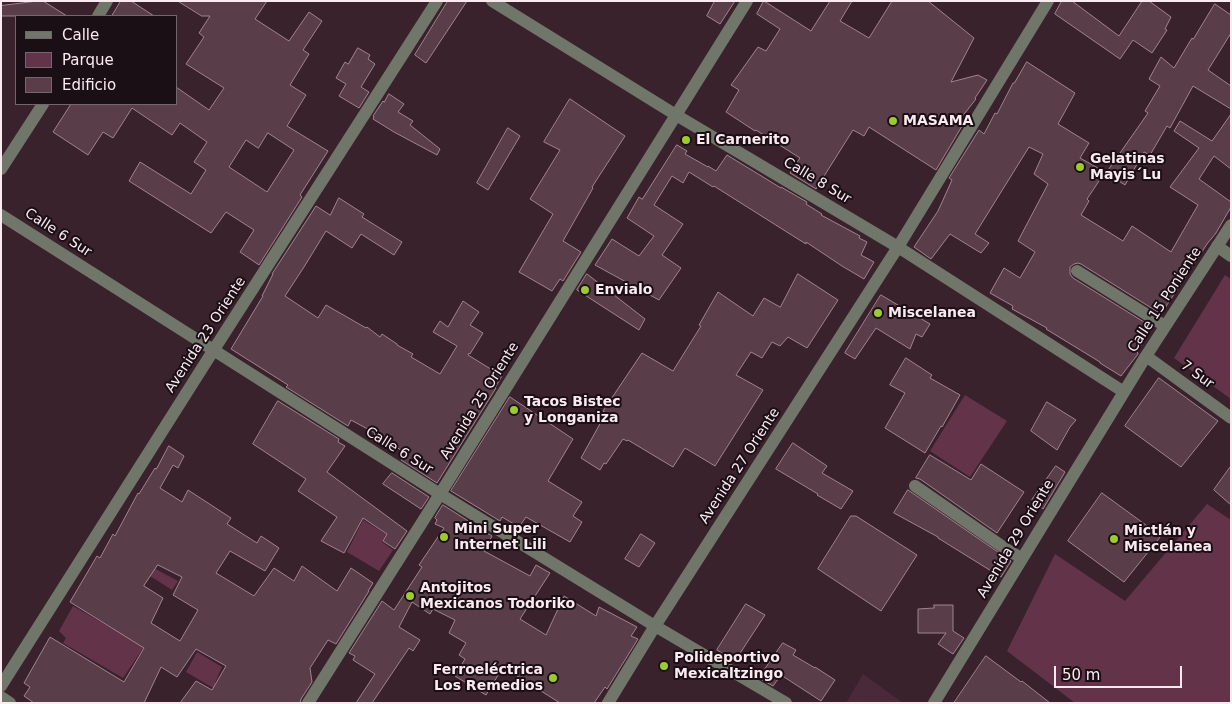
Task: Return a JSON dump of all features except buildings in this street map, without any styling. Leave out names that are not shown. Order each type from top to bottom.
[{"type":"street","points":[[99,15],[107,1]]},
{"type":"street","name":"Avenida 23 Oriente","points":[[1,686],[437,1]]},
{"type":"street","name":"Calle 8 Sur","points":[[492,1],[676,115],[898,247],[1124,392]]},
{"type":"street","name":"Avenida 25 Oriente","points":[[308,703],[747,1]]},
{"type":"street","name":"Avenida 27 Oriente","points":[[608,703],[655,626],[898,247],[1048,1]]},
{"type":"street","points":[[1,170],[42,105]]},
{"type":"street","name":"Calle 6 Sur","points":[[1,215],[440,494],[655,626],[786,703]]},
{"type":"street","name":"Calle 15 Poniente","points":[[1124,392],[1231,224]]},
{"type":"street","points":[[1217,246],[1231,256]]},
{"type":"street","points":[[1078,271],[1165,326]]},
{"type":"street","name":"7 Sur","points":[[1146,356],[1231,418]]},
{"type":"street","name":"Avenida 29 Oriente","points":[[935,702],[1124,392]]},
{"type":"street","points":[[915,486],[1022,558]]},
{"type":"street","points":[[1,698],[10,703]]},
{"type":"shaded area","points":[[863,674],[903,703],[846,703]]},
{"type":"green space","points":[[1225,275],[1231,279],[1231,399],[1174,358]]},
{"type":"green space","points":[[965,395],[1007,421],[970,477],[930,451]]},
{"type":"green space","points":[[1207,504],[1231,520],[1231,703],[1075,703],[1007,651],[1055,554],[1125,601]]},
{"type":"green space","points":[[363,520],[386,534],[382,542],[393,550],[379,571],[347,552]]},
{"type":"green space","points":[[150,566],[178,581],[172,590],[147,574]]},
{"type":"green space","points":[[73,606],[144,647],[123,678],[63,643],[66,638],[59,631]]},
{"type":"green space","points":[[197,652],[222,667],[215,683],[222,688],[220,692],[186,672]]},
{"type":"place","name":"MASAMA","points":[[893,121]]},
{"type":"place","name":"El Carnerito","points":[[686,140]]},
{"type":"place","name":"Gelatinas Mayis´Lu","points":[[1080,167]]},
{"type":"place","name":"Envialo","points":[[585,290]]},
{"type":"place","name":"Miscelanea","points":[[878,313]]},
{"type":"place","name":"Tacos Bistec y Longaniza","points":[[514,410]]},
{"type":"place","name":"Mini Super Internet Lili","points":[[444,537]]},
{"type":"place","name":"Mictlán y Miscelanea","points":[[1114,539]]},
{"type":"place","name":"Antojitos Mexicanos Todoriko","points":[[410,596]]},
{"type":"place","name":"Polideportivo Mexicaltzingo","points":[[664,666]]},
{"type":"place","name":"Ferroeléctrica Los Remedios","points":[[553,678]]}]
